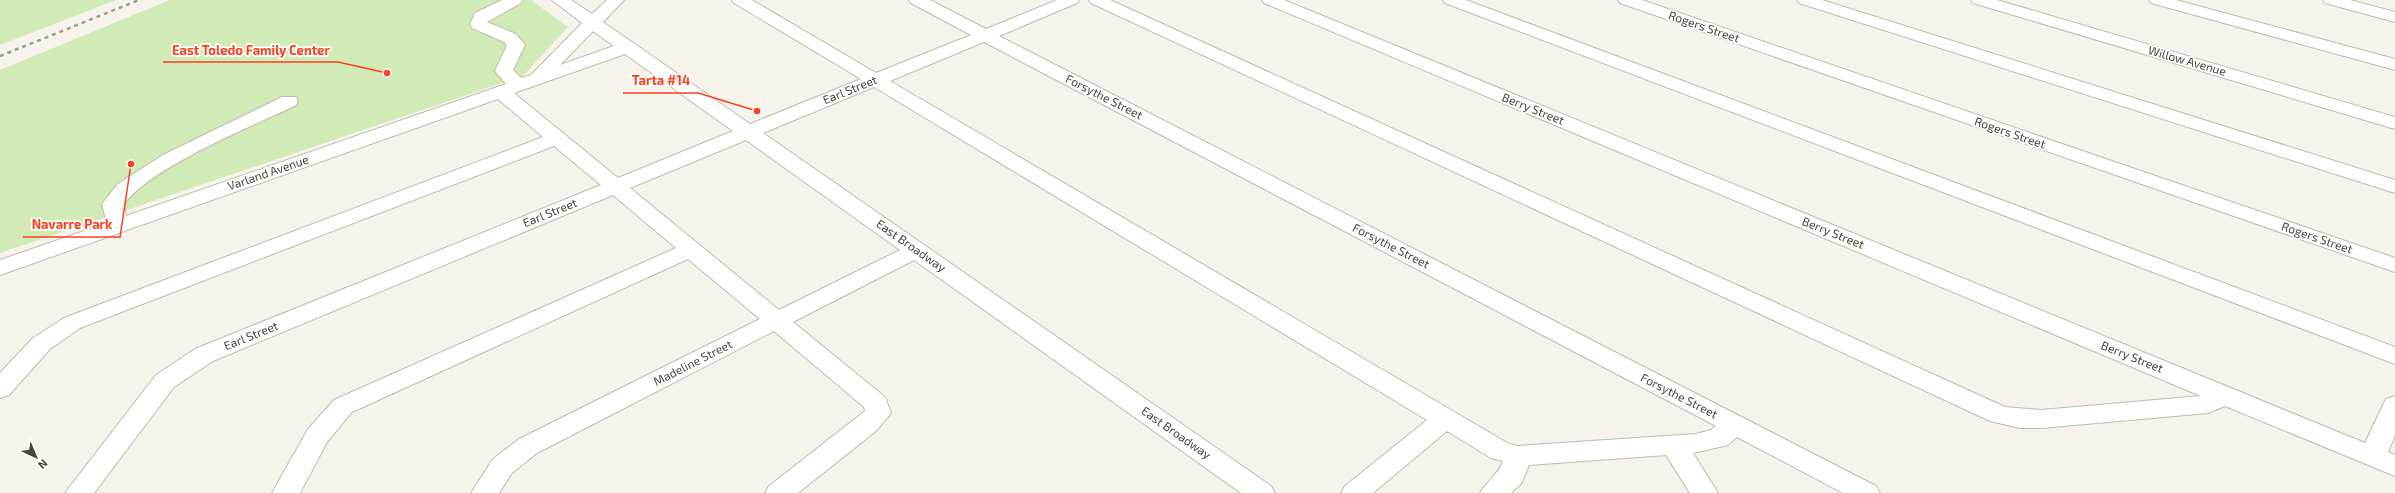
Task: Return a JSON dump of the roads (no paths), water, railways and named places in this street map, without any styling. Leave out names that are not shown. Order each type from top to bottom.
[{"type":"street","points":[[515,0],[481,17],[478,24],[510,38],[516,45],[504,71],[518,84],[558,138],[876,403],[878,413],[867,425],[779,493]]},
{"type":"street","name":"East Broadway","points":[[563,0],[627,47],[1261,493]]},
{"type":"street","name":"Varland Avenue","points":[[518,84],[616,0]]},
{"type":"street","points":[[740,0],[1500,451],[1518,456],[1674,445],[1719,438],[1735,425]]},
{"type":"street","name":"Forsythe Street","points":[[917,0],[1866,493]]},
{"type":"street","name":"Earl Street","points":[[79,493],[165,381],[204,355],[1071,0]]},
{"type":"street","points":[[1097,0],[1999,415],[2020,419],[2041,419],[2208,404],[2217,399],[2220,393]]},
{"type":"street","name":"Berry Street","points":[[1270,0],[2384,461]]},
{"type":"street","points":[[1451,0],[2395,356]]},
{"type":"street","name":"Rogers Street","points":[[1626,0],[2395,265]]},
{"type":"street","points":[[1805,0],[2395,187]]},
{"type":"street","name":"Willow Avenue","points":[[1979,0],[2395,123]]},
{"type":"street","points":[[2157,0],[2395,66]]},
{"type":"street","points":[[2331,0],[2395,16]]},
{"type":"street","name":"Varland Avenue","points":[[0,268],[518,84],[627,47]]},
{"type":"street","points":[[118,226],[113,204],[125,188],[170,159],[288,101]]},
{"type":"street","points":[[0,389],[41,343],[53,332],[72,323],[558,138]]},
{"type":"street","points":[[286,493],[321,429],[330,417],[343,406],[692,250]]},
{"type":"street","name":"Madeline Street","points":[[485,493],[491,479],[517,453],[916,250]]},
{"type":"street","points":[[2384,461],[2395,405]]},
{"type":"street","points":[[1355,493],[1446,418]]},
{"type":"street","points":[[1674,445],[1704,493]]},
{"type":"street","points":[[1494,493],[1511,478],[1518,456]]},
{"type":"railway","points":[[0,56],[139,0]]},
{"type":"place","name":"East Toledo Family Center","points":[[387,73]]},
{"type":"place","name":"Tarta #14","points":[[757,111]]},
{"type":"place","name":"Navarre Park","points":[[131,164]]}]
